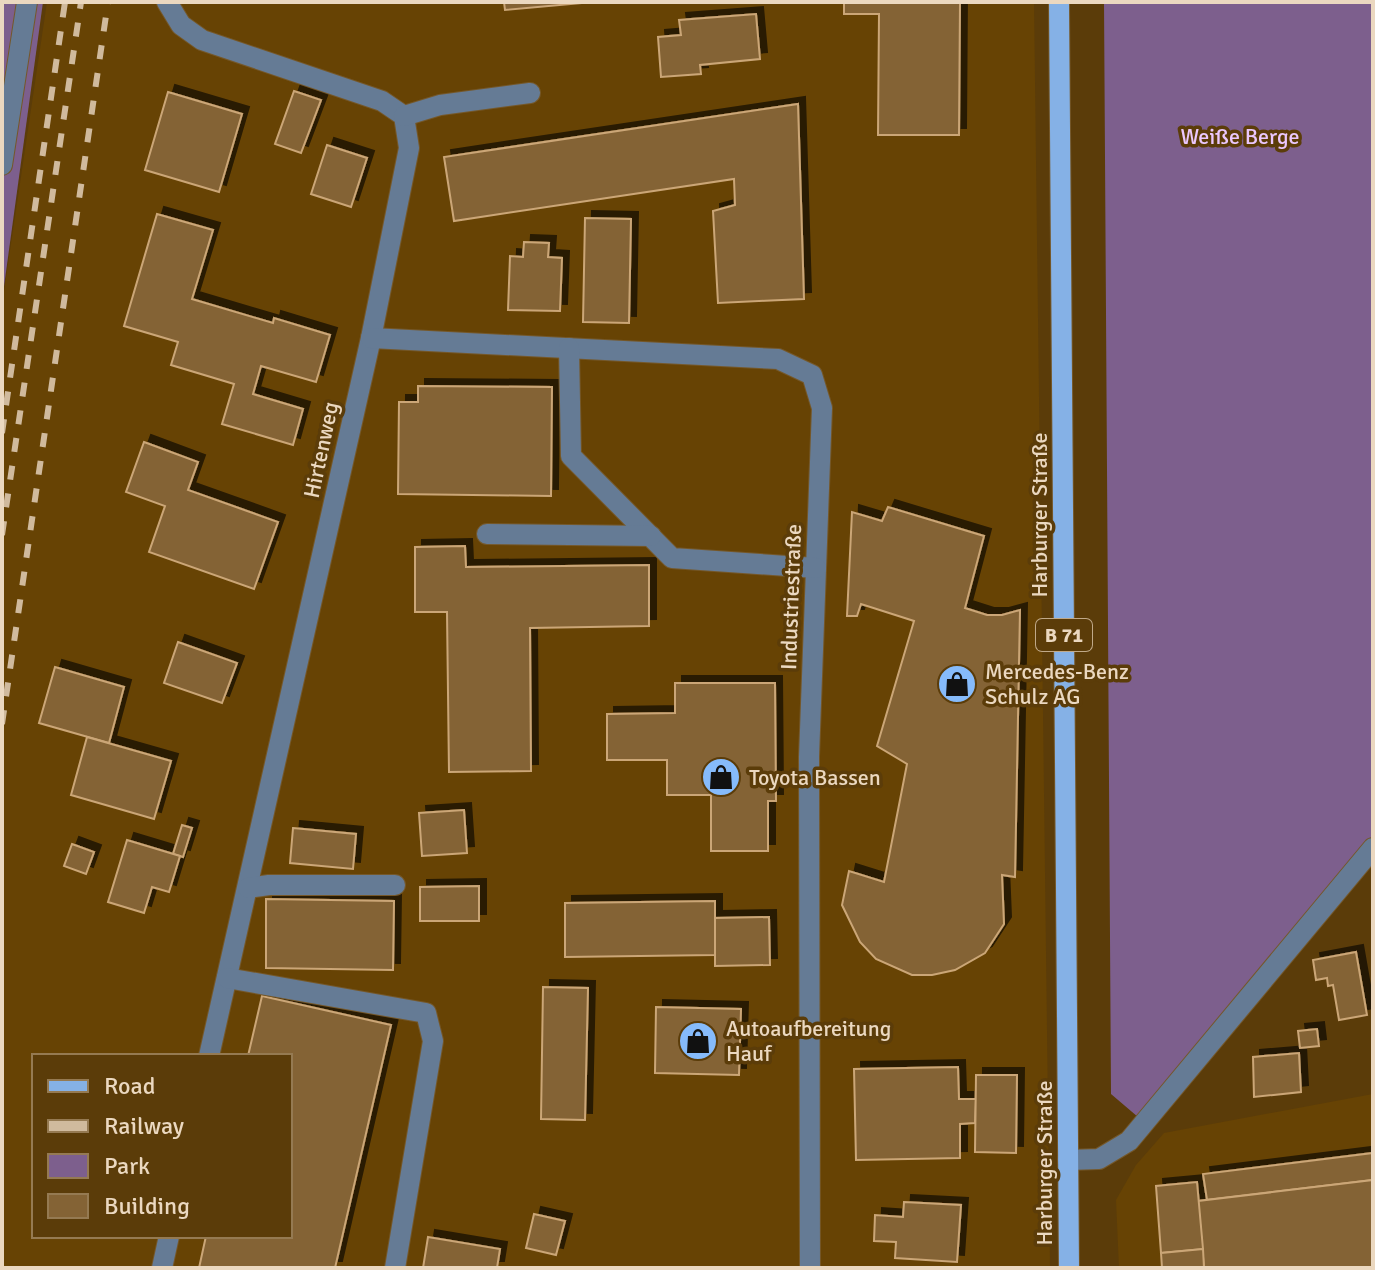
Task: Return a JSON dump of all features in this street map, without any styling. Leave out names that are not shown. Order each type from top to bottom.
[{"type":"main road","name":"Harburger Straße","points":[[1059,2],[1069,1268]]},
{"type":"street","points":[[2,165],[27,2]]},
{"type":"street","points":[[167,2],[181,25],[202,40],[382,101],[404,116],[440,105],[530,93]]},
{"type":"street","name":"Hirtenweg","points":[[209,1054],[371,338],[409,148],[404,116]]},
{"type":"street","name":"Industriestraße","points":[[371,338],[778,359],[812,375],[822,408],[809,757],[810,1268]]},
{"type":"street","points":[[569,348],[571,456],[672,558],[816,568]]},
{"type":"street","points":[[487,534],[651,536]]},
{"type":"street","points":[[1068,1160],[1099,1159],[1129,1141],[1373,848]]},
{"type":"street","points":[[248,888],[269,885],[395,885]]},
{"type":"street","points":[[227,978],[426,1013],[433,1041],[395,1268]]},
{"type":"street","points":[[162,1268],[169,1238]]},
{"type":"shaded area","points":[[47,2],[1034,2],[1050,1268],[2,1268],[2,304]]},
{"type":"shaded area","points":[[1373,1094],[1373,1268],[1119,1268],[1116,1200],[1136,1165],[1164,1133]]},
{"type":"green space","points":[[2,2],[43,2],[2,301]]},
{"type":"green space","name":"Weiße Berge","points":[[1104,2],[1373,2],[1373,867],[1355,856],[1138,1117],[1111,1094]]},
{"type":"building","points":[[504,2],[593,2],[505,10]]},
{"type":"building","points":[[844,2],[960,2],[959,135],[878,135],[879,14],[844,14]]},
{"type":"building","points":[[756,14],[760,59],[700,65],[701,74],[661,77],[658,37],[681,35],[679,20]]},
{"type":"building","points":[[294,91],[321,100],[301,153],[275,144]]},
{"type":"building","points":[[168,92],[242,114],[219,192],[145,170]]},
{"type":"building","points":[[798,104],[804,299],[718,303],[713,211],[735,205],[734,179],[454,221],[444,157]]},
{"type":"building","points":[[327,145],[367,158],[351,207],[311,194]]},
{"type":"building","points":[[157,214],[213,230],[192,299],[273,323],[274,318],[330,335],[316,382],[261,366],[253,394],[303,409],[293,445],[222,424],[234,384],[171,365],[178,342],[124,326]]},
{"type":"building","points":[[585,218],[631,219],[629,323],[583,322]]},
{"type":"building","points":[[524,242],[549,243],[548,257],[562,258],[560,311],[508,310],[510,256],[523,257]]},
{"type":"building","points":[[418,386],[552,387],[551,496],[398,494],[399,402],[418,402]]},
{"type":"building","points":[[144,442],[198,462],[188,490],[278,522],[254,589],[149,552],[165,506],[126,492]]},
{"type":"building","name":"Mercedes-Benz Schulz AG","points":[[888,507],[984,536],[965,608],[987,615],[1020,610],[1015,877],[1002,875],[1004,924],[985,953],[955,970],[932,975],[912,975],[876,959],[860,942],[842,905],[849,871],[884,882],[907,764],[877,746],[914,621],[861,604],[857,616],[847,616],[852,512],[882,521]]},
{"type":"building","points":[[465,546],[466,567],[649,565],[649,626],[530,628],[531,771],[449,772],[447,612],[415,612],[415,547]]},
{"type":"building","points":[[178,642],[237,663],[222,703],[164,683]]},
{"type":"building","points":[[55,667],[124,687],[109,743],[39,723]]},
{"type":"building","name":"Toyota Bassen","points":[[675,683],[775,683],[776,801],[768,801],[768,851],[711,851],[711,795],[667,795],[667,760],[607,760],[607,714],[675,713]]},
{"type":"building","points":[[87,737],[171,761],[154,819],[71,795]]},
{"type":"building","points":[[464,810],[467,853],[422,856],[419,813]]},
{"type":"building","points":[[182,825],[192,828],[183,857],[173,854]]},
{"type":"building","points":[[293,828],[356,834],[353,869],[290,863]]},
{"type":"building","points":[[127,840],[180,856],[169,892],[152,887],[144,913],[108,902]]},
{"type":"building","points":[[72,844],[94,852],[86,874],[64,866]]},
{"type":"building","points":[[479,886],[479,921],[420,921],[420,887]]},
{"type":"building","points":[[266,899],[394,901],[393,970],[266,968]]},
{"type":"building","points":[[715,901],[715,955],[565,957],[565,903]]},
{"type":"building","points":[[769,917],[770,965],[715,966],[715,918]]},
{"type":"building","points":[[1356,952],[1367,1015],[1339,1020],[1333,985],[1328,986],[1327,978],[1316,980],[1313,960]]},
{"type":"building","points":[[543,987],[588,988],[585,1120],[541,1119]]},
{"type":"building","points":[[262,996],[391,1025],[335,1268],[199,1268],[206,1238],[292,1238],[292,1054],[248,1054]]},
{"type":"building","name":"Autoaufbereitung Hauf","points":[[656,1007],[741,1009],[739,1075],[655,1073]]},
{"type":"building","points":[[1317,1029],[1319,1046],[1300,1048],[1298,1031]]},
{"type":"building","points":[[1299,1053],[1301,1092],[1254,1097],[1253,1057]]},
{"type":"building","points":[[958,1067],[959,1099],[976,1099],[975,1123],[960,1124],[960,1158],[856,1160],[854,1069]]},
{"type":"building","points":[[976,1075],[1017,1075],[1016,1153],[975,1152]]},
{"type":"building","points":[[1373,1153],[1373,1180],[1207,1200],[1203,1174]]},
{"type":"building","points":[[1373,1180],[1373,1268],[1204,1268],[1198,1201]]},
{"type":"building","points":[[1197,1182],[1203,1249],[1161,1253],[1156,1186]]},
{"type":"building","points":[[904,1202],[961,1205],[957,1262],[895,1258],[896,1242],[874,1241],[875,1215],[903,1217]]},
{"type":"building","points":[[534,1214],[565,1221],[556,1255],[526,1248]]},
{"type":"building","points":[[428,1237],[500,1249],[497,1268],[423,1268]]},
{"type":"building","points":[[1203,1249],[1204,1268],[1162,1268],[1161,1253]]},
{"type":"railway","points":[[2,433],[65,2]]},
{"type":"railway","points":[[2,535],[81,2]]},
{"type":"railway","points":[[2,724],[108,2]]},
{"type":"place","name":"Mercedes-Benz Schulz AG","points":[[957,684]]},
{"type":"place","name":"Toyota Bassen","points":[[721,777]]},
{"type":"place","name":"Autoaufbereitung Hauf","points":[[698,1041]]}]
